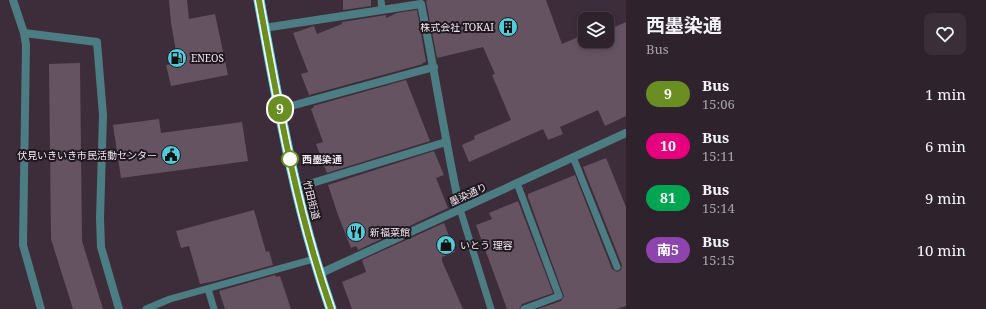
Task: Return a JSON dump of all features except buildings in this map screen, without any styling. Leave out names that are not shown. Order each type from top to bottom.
[{"type":"highway","name":"竹田街道","points":[[259,0],[296,188],[314,259],[331,309]]},
{"type":"street","points":[[13,0],[24,33],[26,45],[23,245],[42,309]]},
{"type":"street","points":[[264,28],[422,2],[446,142],[460,209]]},
{"type":"street","points":[[24,33],[97,42],[103,115],[100,218],[101,248],[119,309]]},
{"type":"street","points":[[280,109],[434,67]]},
{"type":"street","name":"墨染通り","points":[[319,274],[626,133]]},
{"type":"street","points":[[296,188],[446,142]]},
{"type":"lane","points":[[381,0],[382,9]]},
{"type":"lane","points":[[573,158],[617,267]]},
{"type":"lane","points":[[517,183],[559,296],[524,309]]},
{"type":"lane","points":[[460,209],[491,309]]},
{"type":"lane","points":[[146,309],[170,299],[314,259]]},
{"type":"lane","points":[[208,289],[214,309]]},
{"type":"bus line","name":"9","points":[[259,0],[296,188],[314,259],[331,309]]},
{"type":"place","name":"株式会社 TOKAI","points":[[508,27]]},
{"type":"place","name":"ENEOS","points":[[177,58]]},
{"type":"place","name":"伏見いきいき市民活動センター","points":[[171,155]]},
{"type":"place","name":"西墨染通","points":[[290,159]]},
{"type":"place","name":"新福菜館","points":[[356,232]]},
{"type":"place","name":"いとう 理容","points":[[446,245]]}]
